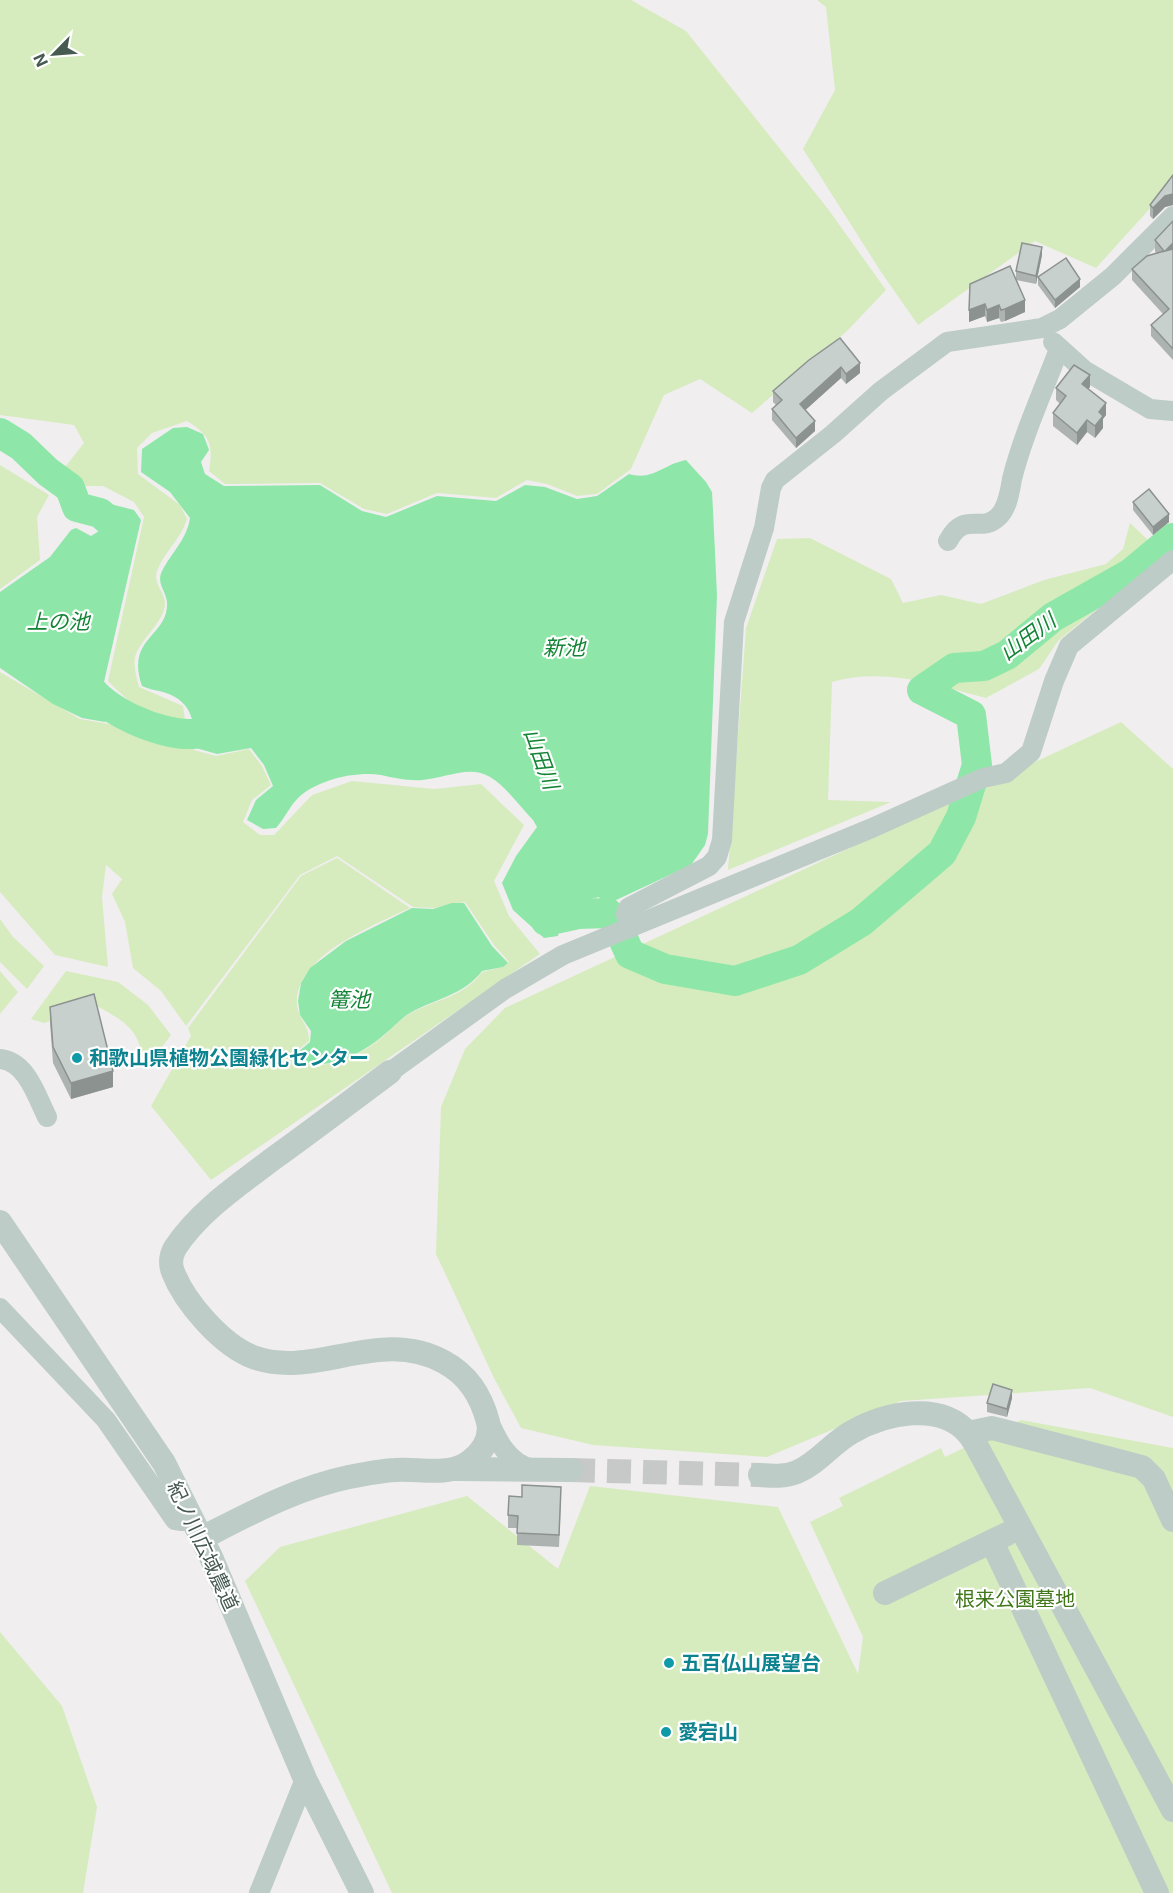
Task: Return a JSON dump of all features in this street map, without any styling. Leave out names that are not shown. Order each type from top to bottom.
[{"type":"street","points":[[631,928],[626,914],[628,908],[710,866],[717,856],[722,840],[734,622],[764,528],[771,488],[776,480],[881,391],[947,342],[1042,328],[1060,319],[1113,276],[1173,216]]},
{"type":"street","points":[[1042,328],[1059,349],[1084,370],[1150,409],[1173,411]]},
{"type":"street","points":[[948,541],[955,529],[961,526],[984,523],[998,517],[1007,501],[1016,464],[1059,349]]},
{"type":"street","points":[[533,1469],[522,1467],[511,1458],[496,1437],[476,1392],[462,1373],[437,1358],[414,1349],[388,1348],[279,1363],[251,1356],[215,1332],[172,1271],[172,1255],[176,1247],[210,1208],[390,1072],[538,968],[577,948],[631,928],[872,828],[983,778],[1006,774],[1031,752],[1054,681],[1069,646],[1173,560]]},
{"type":"street","points":[[0,1059],[12,1062],[24,1071],[47,1116]]},
{"type":"street","name":"紀ノ川広域農道","points":[[0,1222],[152,1444],[197,1528],[305,1779],[362,1893]]},
{"type":"street","points":[[0,1308],[106,1420],[175,1520],[197,1528],[331,1481],[396,1469],[571,1470]]},
{"type":"street","points":[[455,1469],[472,1459],[486,1443],[489,1426],[486,1414]]},
{"type":"street","points":[[760,1475],[795,1473],[810,1465],[852,1432],[890,1417],[915,1414],[939,1415],[949,1419],[968,1433],[1173,1810]]},
{"type":"street","points":[[968,1433],[992,1428],[1142,1467],[1151,1474],[1173,1520]]},
{"type":"street","points":[[885,1593],[1020,1528]]},
{"type":"street","points":[[992,1542],[1157,1893]]},
{"type":"street","points":[[259,1893],[305,1779]]},
{"type":"green space","points":[[0,0],[631,0],[686,31],[828,209],[886,290],[848,330],[752,413],[700,379],[664,395],[631,469],[597,494],[577,496],[547,484],[527,480],[496,498],[437,493],[387,514],[364,509],[320,483],[225,484],[209,471],[210,447],[206,436],[195,426],[187,421],[152,433],[137,448],[138,474],[180,505],[187,519],[157,571],[156,580],[164,598],[164,609],[158,622],[139,648],[134,662],[139,687],[183,706],[186,727],[163,722],[143,712],[108,681],[144,517],[134,502],[103,486],[80,486],[61,472],[84,443],[74,425],[0,415]]},
{"type":"green space","points":[[817,0],[1173,0],[1173,183],[1096,268],[1035,241],[918,325],[881,272],[803,149],[835,90],[826,7]]},
{"type":"green space","points":[[0,465],[49,495],[37,517],[40,560],[0,589]]},
{"type":"green space","points":[[1130,523],[1148,540],[1165,535],[1173,547],[1058,641],[1039,669],[986,698],[929,683],[891,677],[871,676],[832,682],[828,800],[891,802],[728,870],[746,628],[777,539],[810,538],[891,579],[903,603],[941,595],[981,604],[1044,580],[1106,564],[1123,549]]},
{"type":"green space","points":[[0,672],[80,719],[191,738],[194,750],[216,756],[249,749],[262,766],[271,785],[252,800],[243,822],[260,835],[274,835],[312,795],[352,781],[435,789],[481,784],[524,825],[494,881],[509,916],[540,954],[211,1180],[151,1106],[191,1036],[188,1028],[301,876],[337,858],[410,908],[359,932],[325,955],[311,968],[301,983],[297,999],[298,1010],[309,1035],[309,1041],[289,1057],[301,1063],[327,1064],[365,1050],[411,1013],[467,987],[482,972],[503,967],[509,962],[494,945],[465,902],[434,908],[413,907],[337,856],[300,875],[186,1026],[161,991],[133,968],[125,922],[112,894],[122,879],[106,865],[102,897],[108,967],[55,955],[0,892]]},
{"type":"green space","points":[[1121,722],[1173,769],[1173,1417],[1090,1388],[901,1401],[767,1457],[593,1445],[521,1428],[494,1378],[436,1254],[441,1107],[465,1049],[505,1008]]},
{"type":"green space","points":[[0,919],[13,937],[44,966],[27,989],[0,962]]},
{"type":"green space","points":[[0,971],[18,992],[0,1014]]},
{"type":"green space","points":[[66,971],[118,982],[148,1005],[171,1035],[144,1070],[140,1046],[132,1031],[118,1018],[97,1006],[44,1023],[31,1019]]},
{"type":"green space","name":"根来公園墓地","points":[[1021,1420],[1173,1448],[1173,1893],[392,1893],[245,1581],[280,1547],[467,1496],[558,1569],[590,1486],[778,1507],[858,1674],[863,1637],[810,1522],[843,1506],[839,1498],[941,1448],[945,1457]]},
{"type":"green space","points":[[0,1632],[62,1706],[97,1807],[83,1893],[0,1893]]},
{"type":"water","name":"新池","points":[[187,427],[203,434],[209,450],[201,462],[205,474],[224,486],[320,485],[362,511],[386,517],[437,496],[496,501],[525,485],[545,487],[577,499],[597,496],[629,474],[637,476],[652,474],[686,460],[712,492],[717,595],[708,834],[705,845],[691,865],[614,901],[603,902],[599,897],[556,908],[553,912],[559,930],[558,936],[544,938],[513,910],[502,883],[516,856],[537,827],[505,789],[486,775],[463,772],[417,780],[371,774],[337,778],[315,786],[298,798],[276,828],[263,829],[247,820],[256,800],[273,786],[264,765],[251,748],[217,754],[196,748],[193,722],[187,708],[175,697],[142,686],[138,670],[143,647],[162,623],[166,614],[167,602],[160,575],[182,539],[190,518],[170,492],[141,472],[142,449],[173,428]]},
{"type":"water","name":"上の池","points":[[83,497],[134,510],[141,520],[104,682],[117,699],[105,722],[82,718],[53,704],[0,668],[0,592],[50,557],[71,530],[76,528],[91,536],[99,531],[99,521],[73,516],[72,507]]},
{"type":"water","name":"篭池","points":[[452,903],[464,903],[492,946],[508,963],[503,967],[482,971],[458,991],[410,1013],[376,1042],[353,1055],[329,1063],[316,1064],[292,1057],[310,1042],[311,1031],[300,1015],[298,1001],[301,983],[310,968],[346,941],[412,908],[433,909]]},
{"type":"building","points":[[1173,175],[1173,194],[1165,196],[1153,208],[1150,205]]},
{"type":"building","points":[[1173,221],[1173,243],[1165,251],[1173,249],[1173,349],[1151,325],[1169,309],[1132,269],[1147,256],[1164,251],[1155,240]]},
{"type":"building","points":[[1022,243],[1042,247],[1036,276],[1016,271]]},
{"type":"building","points":[[1066,258],[1080,279],[1055,300],[1038,277]]},
{"type":"building","points":[[1010,266],[1025,300],[1001,310],[999,305],[987,310],[985,304],[969,310],[970,284]]},
{"type":"building","points":[[840,338],[860,363],[846,374],[841,367],[800,404],[815,421],[796,438],[772,409],[782,400],[773,391],[809,360]]},
{"type":"building","points":[[1074,365],[1090,375],[1082,384],[1106,403],[1099,412],[1103,416],[1095,426],[1087,420],[1077,433],[1053,413],[1066,396],[1056,388]]},
{"type":"building","points":[[1149,489],[1169,514],[1153,527],[1133,502]]},
{"type":"building","points":[[94,994],[113,1071],[71,1083],[53,1047],[50,1007]]},
{"type":"building","points":[[993,1384],[1012,1390],[1007,1409],[987,1403]]},
{"type":"building","points":[[522,1485],[561,1487],[559,1535],[517,1533],[518,1516],[508,1515],[509,1496],[522,1497]]},
{"type":"waterway","name":"山田川","points":[[0,433],[21,446],[48,472],[70,488],[77,507],[100,513],[108,520]]},
{"type":"waterway","name":"山田川","points":[[547,890],[543,903],[546,921],[578,914],[608,913],[616,923],[630,954],[665,969],[735,981],[799,960],[861,922],[942,853],[961,817],[977,765],[971,715],[922,690],[954,668],[984,666],[1007,655],[1053,617],[1131,573],[1173,538]]},
{"type":"waterway","name":"山田川","points":[[85,680],[92,691],[117,711],[148,726],[165,731],[193,734],[233,721]]},
{"type":"tunnel","points":[[571,1470],[760,1475]]},
{"type":"place","name":"和歌山県植物公園緑化センター","points":[[77,1058]]},
{"type":"place","name":"五百仏山展望台","points":[[669,1663]]},
{"type":"place","name":"愛宕山","points":[[666,1732]]}]
